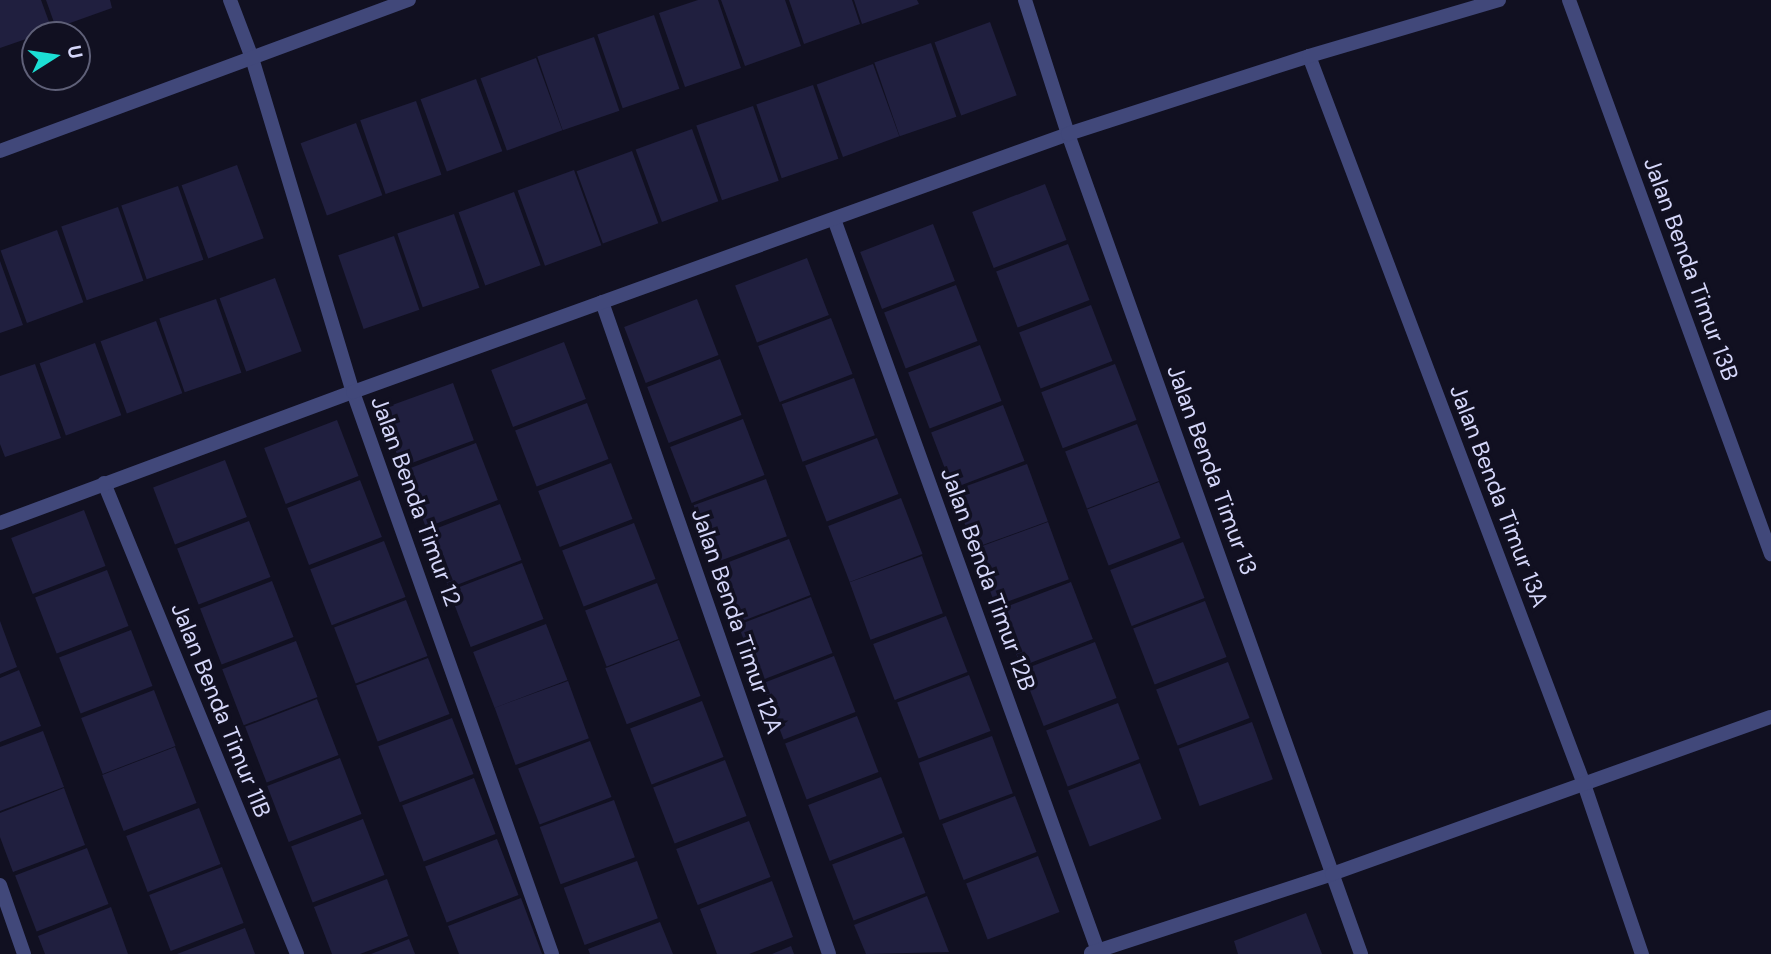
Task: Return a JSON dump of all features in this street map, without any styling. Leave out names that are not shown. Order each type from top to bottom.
[{"type":"street","name":"Jalan Benda Timur 12","points":[[230,0],[252,58],[353,392],[552,954]]},
{"type":"street","points":[[0,151],[409,0]]},
{"type":"street","name":"Jalan Benda Timur 13","points":[[1025,0],[1068,134],[1361,954]]},
{"type":"street","points":[[0,523],[353,392],[1068,134],[1309,56],[1499,0]]},
{"type":"street","name":"Jalan Benda Timur 13B","points":[[1569,0],[1771,554]]},
{"type":"street","name":"Jalan Benda Timur 13A","points":[[1309,56],[1584,784],[1642,954]]},
{"type":"street","name":"Jalan Benda Timur 12B","points":[[834,219],[1095,953]]},
{"type":"street","name":"Jalan Benda Timur 12A","points":[[602,302],[829,954]]},
{"type":"street","name":"Jalan Benda Timur 11B","points":[[104,483],[296,954]]},
{"type":"street","points":[[1095,953],[1332,874],[1771,717]]},
{"type":"street","points":[[0,884],[24,954]]},
{"type":"building","points":[[0,0],[41,0],[49,21],[21,21],[21,41],[0,48]]},
{"type":"building","points":[[46,0],[110,0],[112,8],[76,21],[54,21]]},
{"type":"building","points":[[698,0],[718,0],[741,68],[685,87],[659,13]]},
{"type":"building","points":[[721,0],[785,0],[801,46],[745,66]]},
{"type":"building","points":[[789,0],[852,0],[860,24],[804,44]]},
{"type":"building","points":[[854,0],[917,0],[919,4],[862,24]]},
{"type":"building","points":[[654,15],[679,89],[623,108],[597,35]]},
{"type":"building","points":[[990,22],[1017,95],[961,115],[935,42]]},
{"type":"building","points":[[594,37],[619,111],[563,130],[537,57]]},
{"type":"building","points":[[931,43],[956,117],[900,136],[874,63]]},
{"type":"building","points":[[536,58],[562,130],[507,151],[481,78]]},
{"type":"building","points":[[873,64],[899,136],[843,157],[817,85]]},
{"type":"building","points":[[476,79],[502,151],[447,172],[421,99]]},
{"type":"building","points":[[813,85],[838,159],[782,178],[756,105]]},
{"type":"building","points":[[416,101],[441,175],[386,194],[360,120]]},
{"type":"building","points":[[753,106],[779,181],[722,200],[696,126]]},
{"type":"building","points":[[356,123],[382,195],[327,216],[301,143]]},
{"type":"building","points":[[692,129],[718,201],[662,222],[636,150]]},
{"type":"building","points":[[632,151],[658,223],[603,244],[577,171]]},
{"type":"building","points":[[237,165],[264,238],[208,258],[182,185]]},
{"type":"building","points":[[574,170],[601,245],[545,266],[518,191]]},
{"type":"building","points":[[1045,184],[1067,240],[994,268],[972,212]]},
{"type":"building","points":[[178,186],[203,260],[147,279],[121,206]]},
{"type":"building","points":[[514,192],[541,265],[485,285],[459,212]]},
{"type":"building","points":[[118,207],[143,281],[87,300],[61,227]]},
{"type":"building","points":[[454,214],[479,288],[423,307],[397,234]]},
{"type":"building","points":[[933,224],[955,281],[882,309],[860,252]]},
{"type":"building","points":[[57,230],[83,302],[27,323],[1,251]]},
{"type":"building","points":[[394,236],[419,310],[364,329],[338,255]]},
{"type":"building","points":[[1068,244],[1090,300],[1018,328],[996,272]]},
{"type":"building","points":[[807,258],[829,315],[757,343],[735,286]]},
{"type":"building","points":[[0,261],[23,325],[0,333]]},
{"type":"building","points":[[275,278],[302,351],[246,371],[220,298]]},
{"type":"building","points":[[956,285],[978,341],[906,369],[884,313]]},
{"type":"building","points":[[216,299],[241,373],[185,392],[159,319]]},
{"type":"building","points":[[697,299],[719,355],[646,383],[624,327]]},
{"type":"building","points":[[1091,305],[1113,361],[1041,389],[1019,333]]},
{"type":"building","points":[[831,318],[853,374],[780,402],[758,346]]},
{"type":"building","points":[[156,321],[182,393],[127,414],[101,341]]},
{"type":"building","points":[[564,342],[586,399],[513,427],[491,370]]},
{"type":"building","points":[[95,343],[121,415],[66,436],[40,363]]},
{"type":"building","points":[[980,345],[1002,401],[930,429],[908,373]]},
{"type":"building","points":[[720,359],[742,415],[669,443],[647,387]]},
{"type":"building","points":[[35,364],[61,438],[5,457],[0,444],[0,376]]},
{"type":"building","points":[[1115,364],[1137,420],[1063,448],[1041,392]]},
{"type":"building","points":[[854,378],[875,435],[803,462],[782,404]]},
{"type":"building","points":[[453,383],[474,440],[402,467],[381,409]]},
{"type":"building","points":[[587,403],[609,459],[537,487],[515,431]]},
{"type":"building","points":[[1003,405],[1025,461],[953,489],[931,433]]},
{"type":"building","points":[[743,419],[765,475],[692,503],[670,447]]},
{"type":"building","points":[[337,420],[359,476],[286,504],[264,448]]},
{"type":"building","points":[[1137,424],[1159,481],[1087,509],[1065,452]]},
{"type":"building","points":[[877,438],[899,494],[827,522],[805,466]]},
{"type":"building","points":[[476,443],[498,500],[426,528],[404,471]]},
{"type":"building","points":[[225,460],[247,517],[175,545],[153,488]]},
{"type":"building","points":[[611,463],[633,519],[560,547],[538,491]]},
{"type":"building","points":[[1027,464],[1048,521],[974,548],[953,491]]},
{"type":"building","points":[[766,479],[787,536],[715,563],[694,505]]},
{"type":"building","points":[[360,480],[382,537],[309,565],[287,508]]},
{"type":"building","points":[[1159,482],[1181,538],[1109,566],[1087,510]]},
{"type":"building","points":[[901,498],[923,554],[850,582],[828,526]]},
{"type":"building","points":[[500,504],[522,560],[449,588],[427,532]]},
{"type":"building","points":[[84,510],[106,566],[33,594],[11,538]]},
{"type":"building","points":[[249,521],[271,577],[199,605],[177,549]]},
{"type":"building","points":[[1048,522],[1069,579],[996,606],[975,549]]},
{"type":"building","points":[[634,523],[656,579],[584,607],[562,551]]},
{"type":"building","points":[[789,539],[811,595],[739,623],[717,567]]},
{"type":"building","points":[[384,541],[406,597],[332,625],[310,569]]},
{"type":"building","points":[[1183,542],[1205,598],[1132,626],[1110,570]]},
{"type":"building","points":[[922,556],[943,613],[871,640],[850,582]]},
{"type":"building","points":[[522,563],[544,619],[471,647],[449,591]]},
{"type":"building","points":[[107,570],[129,626],[57,654],[35,598]]},
{"type":"building","points":[[272,581],[294,637],[222,665],[200,609]]},
{"type":"building","points":[[1071,582],[1093,639],[1021,667],[999,610]]},
{"type":"building","points":[[657,583],[679,639],[607,667],[585,611]]},
{"type":"building","points":[[811,597],[833,653],[760,681],[738,625]]},
{"type":"building","points":[[406,600],[428,656],[356,684],[334,628]]},
{"type":"building","points":[[1205,601],[1227,657],[1155,685],[1133,629]]},
{"type":"building","points":[[946,616],[968,672],[895,700],[873,644]]},
{"type":"building","points":[[0,621],[17,667],[0,674]]},
{"type":"building","points":[[546,624],[568,680],[495,708],[473,652]]},
{"type":"building","points":[[131,630],[153,686],[81,714],[59,658]]},
{"type":"building","points":[[679,640],[701,696],[627,724],[605,668]]},
{"type":"building","points":[[296,641],[318,697],[244,725],[222,669]]},
{"type":"building","points":[[1095,642],[1117,698],[1044,726],[1022,670]]},
{"type":"building","points":[[834,656],[856,712],[784,740],[762,684]]},
{"type":"building","points":[[428,658],[450,714],[378,742],[356,686]]},
{"type":"building","points":[[1228,662],[1250,718],[1178,746],[1156,690]]},
{"type":"building","points":[[19,670],[41,726],[0,742],[0,678]]},
{"type":"building","points":[[969,675],[991,731],[919,759],[897,703]]},
{"type":"building","points":[[568,681],[589,738],[516,765],[495,708]]},
{"type":"building","points":[[154,690],[176,746],[103,774],[81,718]]},
{"type":"building","points":[[317,699],[339,755],[267,783],[245,727]]},
{"type":"building","points":[[702,701],[724,757],[652,785],[630,729]]},
{"type":"building","points":[[1118,703],[1140,759],[1068,787],[1046,731]]},
{"type":"building","points":[[857,716],[879,772],[807,800],[785,744]]},
{"type":"building","points":[[452,718],[474,774],[400,802],[378,746]]},
{"type":"building","points":[[1252,722],[1273,779],[1200,806],[1179,749]]},
{"type":"building","points":[[43,731],[64,787],[0,811],[0,747]]},
{"type":"building","points":[[992,736],[1013,793],[940,820],[919,763]]},
{"type":"building","points":[[590,741],[612,797],[540,825],[518,769]]},
{"type":"building","points":[[175,747],[197,803],[124,831],[102,775]]},
{"type":"building","points":[[340,758],[362,814],[289,842],[267,786]]},
{"type":"building","points":[[725,760],[747,816],[675,844],[653,788]]},
{"type":"building","points":[[1140,763],[1162,819],[1090,847],[1068,791]]},
{"type":"building","points":[[881,777],[903,833],[830,861],[808,805]]},
{"type":"building","points":[[474,778],[496,834],[424,862],[402,806]]},
{"type":"building","points":[[64,788],[85,845],[13,872],[0,837],[0,813]]},
{"type":"building","points":[[1015,796],[1037,852],[964,880],[942,824]]},
{"type":"building","points":[[614,800],[635,857],[561,884],[540,827]]},
{"type":"building","points":[[199,808],[221,864],[148,892],[126,836]]},
{"type":"building","points":[[363,819],[385,875],[313,903],[291,847]]},
{"type":"building","points":[[749,821],[771,877],[698,905],[676,849]]},
{"type":"building","points":[[904,837],[926,893],[854,921],[832,865]]},
{"type":"building","points":[[497,839],[519,895],[447,923],[425,867]]},
{"type":"building","points":[[87,848],[109,904],[37,932],[15,876]]},
{"type":"building","points":[[1038,856],[1060,912],[988,940],[966,884]]},
{"type":"building","points":[[637,861],[658,918],[585,945],[564,888]]},
{"type":"building","points":[[222,867],[244,923],[171,951],[149,895]]},
{"type":"building","points":[[387,879],[408,936],[360,954],[332,954],[314,907]]},
{"type":"building","points":[[772,881],[793,937],[749,954],[717,954],[700,909]]},
{"type":"building","points":[[927,896],[949,952],[866,954],[854,925]]},
{"type":"building","points":[[521,898],[542,954],[459,954],[448,926]]},
{"type":"building","points":[[111,907],[128,954],[45,954],[38,936]]},
{"type":"building","points":[[1306,913],[1322,954],[1238,954],[1234,941]]},
{"type":"building","points":[[660,922],[673,954],[590,954],[588,949]]},
{"type":"building","points":[[245,928],[255,954],[177,954]]},
{"type":"building","points":[[409,939],[415,954],[371,954]]},
{"type":"building","points":[[791,946],[794,954],[772,954]]}]
